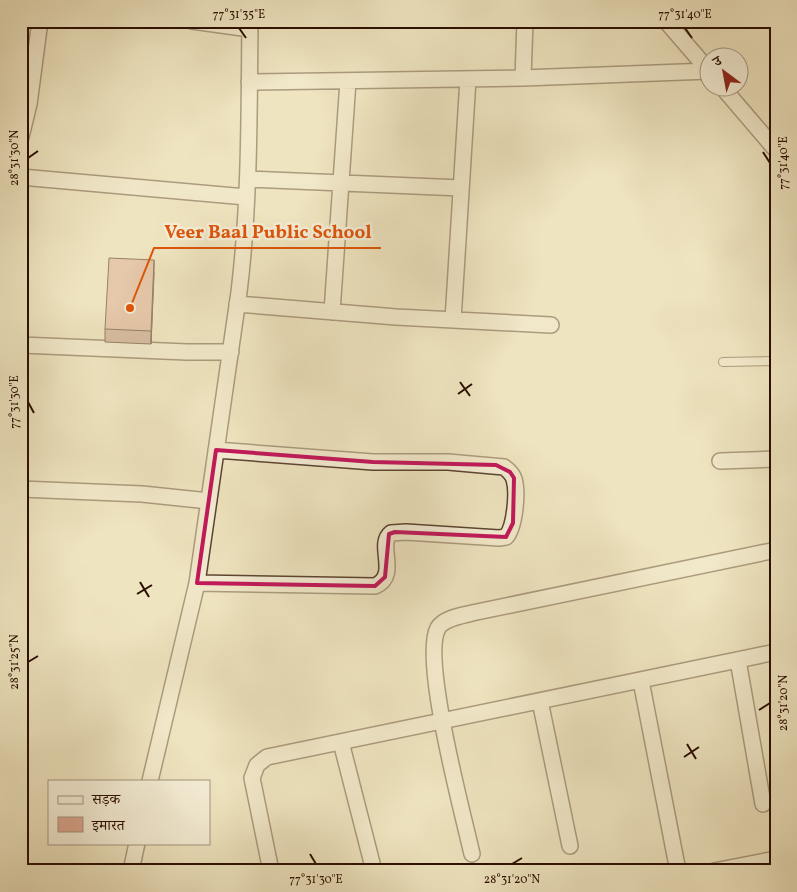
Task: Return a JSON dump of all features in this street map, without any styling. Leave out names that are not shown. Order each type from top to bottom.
[{"type":"street","points":[[21,137],[29,104],[40,21]]},
{"type":"street","points":[[150,780],[197,584],[244,249],[248,178],[250,25],[192,21]]},
{"type":"street","points":[[523,78],[525,21]]},
{"type":"street","points":[[666,21],[700,61]]},
{"type":"street","points":[[249,82],[523,78],[700,71]]},
{"type":"street","points":[[453,320],[468,79]]},
{"type":"street","points":[[332,312],[348,81]]},
{"type":"street","points":[[732,98],[776,150]]},
{"type":"street","points":[[21,176],[246,197]]},
{"type":"street","points":[[248,178],[461,188]]},
{"type":"street","points":[[237,304],[332,312],[551,325]]},
{"type":"street","points":[[21,345],[231,352]]},
{"type":"street","points":[[197,584],[375,586],[381,583],[385,577],[388,566],[386,542],[391,534],[406,532],[499,538],[506,537],[513,523],[514,478],[510,472],[496,465],[448,462],[373,462],[216,450]]},
{"type":"street","points":[[720,461],[776,459]]},
{"type":"street","points":[[21,489],[142,494],[209,501]]},
{"type":"street","points":[[472,854],[442,722],[433,653],[434,638],[439,626],[450,619],[776,550]]},
{"type":"street","points":[[271,871],[252,778],[257,765],[267,758],[281,753],[442,722],[776,652]]},
{"type":"street","points":[[738,660],[763,804]]},
{"type":"street","points":[[641,681],[678,871]]},
{"type":"street","points":[[540,701],[570,846]]},
{"type":"street","points":[[341,742],[374,871]]},
{"type":"street","points":[[130,871],[137,844]]},
{"type":"street","points":[[724,870],[776,859]]},
{"type":"lane","points":[[723,362],[776,361]]},
{"type":"highlighted area","points":[[216,450],[373,462],[496,465],[510,472],[514,478],[513,523],[506,537],[395,532],[389,534],[386,542],[385,577],[375,586],[197,583]]},
{"type":"building","points":[[109,258],[154,260],[151,331],[105,329]]},
{"type":"place","name":"Veer Baal Public School","points":[[130,308]]}]
